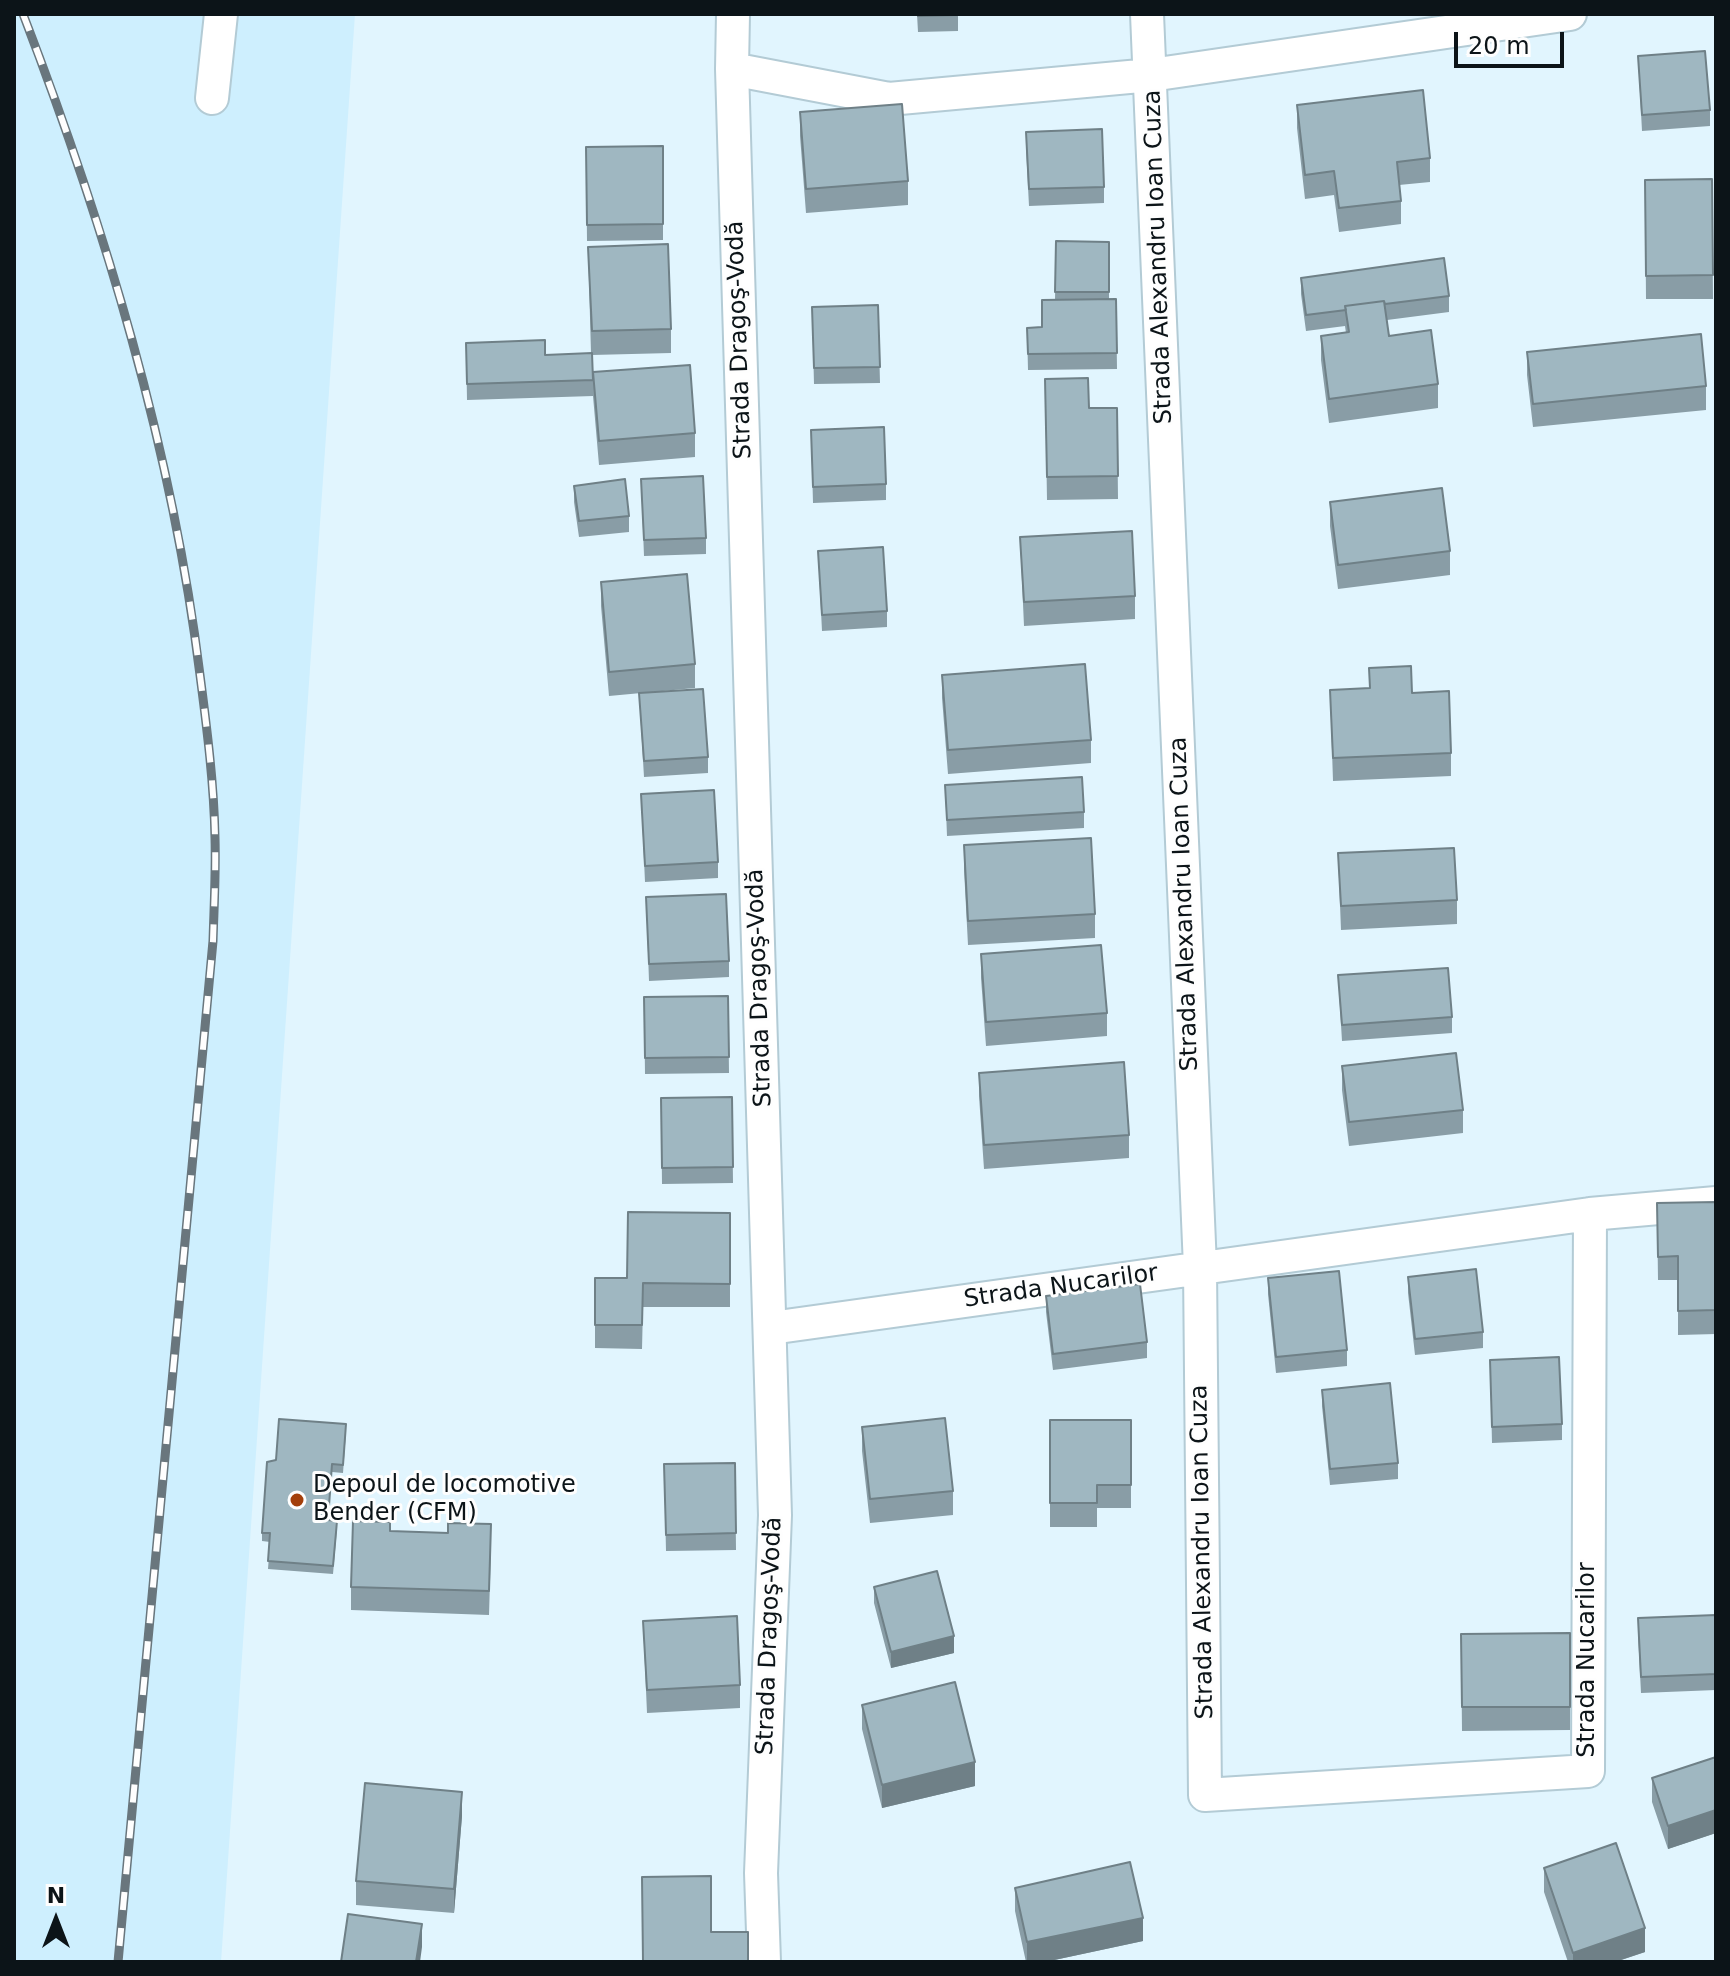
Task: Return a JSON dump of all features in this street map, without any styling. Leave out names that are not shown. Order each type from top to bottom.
[{"type":"street","points":[[212,98],[221,14]]},
{"type":"street","name":"Strada Dragoş-Vodă","points":[[733,14],[732,69],[775,1515],[761,1873],[764,1962]]},
{"type":"street","name":"Strada Alexandru Ioan Cuza","points":[[1147,14],[1200,1267],[1205,1795]]},
{"type":"street","points":[[732,69],[889,99],[1151,75],[1570,14]]},
{"type":"street","name":"Strada Nucarilor","points":[[771,1328],[1590,1214],[1716,1203]]},
{"type":"street","name":"Strada Nucarilor","points":[[1205,1795],[1588,1771],[1590,1214]]},
{"type":"shaded area","points":[[14,14],[355,14],[221,1962],[14,1962]]},
{"type":"building","points":[[958,14],[958,15],[918,16]]},
{"type":"building","points":[[1705,51],[1710,110],[1642,115],[1638,56]]},
{"type":"building","points":[[1423,90],[1430,158],[1397,162],[1401,201],[1339,208],[1334,171],[1305,175],[1297,105]]},
{"type":"building","points":[[902,104],[908,181],[806,189],[800,112]]},
{"type":"building","points":[[1102,129],[1104,187],[1029,189],[1026,132]]},
{"type":"building","points":[[663,146],[663,224],[587,225],[586,147]]},
{"type":"building","points":[[1712,179],[1713,275],[1646,276],[1645,180]]},
{"type":"building","points":[[1056,241],[1109,242],[1109,292],[1055,292]]},
{"type":"building","points":[[668,244],[671,329],[592,331],[588,247]]},
{"type":"building","points":[[1444,258],[1449,296],[1345,306],[1346,310],[1306,315],[1301,278]]},
{"type":"building","points":[[1116,299],[1117,353],[1028,354],[1027,328],[1042,327],[1042,300]]},
{"type":"building","points":[[1384,301],[1389,336],[1431,330],[1438,384],[1329,399],[1321,336],[1349,332],[1345,306]]},
{"type":"building","points":[[878,305],[880,367],[814,368],[812,307]]},
{"type":"building","points":[[1701,334],[1706,386],[1533,404],[1527,352]]},
{"type":"building","points":[[545,340],[545,355],[592,353],[593,380],[467,384],[466,343]]},
{"type":"building","points":[[690,365],[695,433],[599,441],[593,372]]},
{"type":"building","points":[[1088,378],[1089,408],[1117,408],[1118,476],[1047,477],[1045,379]]},
{"type":"building","points":[[884,427],[886,484],[813,487],[811,430]]},
{"type":"building","points":[[703,476],[706,538],[644,540],[641,479]]},
{"type":"building","points":[[625,479],[629,516],[579,521],[574,486]]},
{"type":"building","points":[[1442,488],[1450,551],[1338,565],[1330,502]]},
{"type":"building","points":[[1132,531],[1135,596],[1024,602],[1020,537]]},
{"type":"building","points":[[883,547],[887,611],[822,615],[818,551]]},
{"type":"building","points":[[687,574],[695,664],[609,672],[601,582]]},
{"type":"building","points":[[1085,664],[1091,740],[948,750],[942,675]]},
{"type":"building","points":[[1411,666],[1412,693],[1449,691],[1451,753],[1333,758],[1330,690],[1370,688],[1369,668]]},
{"type":"building","points":[[703,689],[708,757],[644,761],[639,693]]},
{"type":"building","points":[[1082,777],[1084,812],[947,820],[945,785]]},
{"type":"building","points":[[714,790],[718,862],[645,866],[641,794]]},
{"type":"building","points":[[1091,838],[1095,914],[968,921],[964,845]]},
{"type":"building","points":[[1454,848],[1457,900],[1341,906],[1338,853]]},
{"type":"building","points":[[726,894],[729,961],[649,964],[646,897]]},
{"type":"building","points":[[1101,945],[1107,1013],[986,1022],[981,954]]},
{"type":"building","points":[[1448,968],[1452,1017],[1342,1025],[1338,975]]},
{"type":"building","points":[[728,996],[729,1057],[645,1058],[644,997]]},
{"type":"building","points":[[1456,1053],[1463,1110],[1349,1122],[1342,1066]]},
{"type":"building","points":[[1124,1062],[1129,1135],[984,1145],[979,1073]]},
{"type":"building","points":[[732,1097],[733,1167],[662,1168],[661,1098]]},
{"type":"building","points":[[1716,1202],[1716,1310],[1678,1311],[1678,1256],[1658,1257],[1657,1203]]},
{"type":"building","points":[[628,1212],[730,1213],[730,1284],[643,1283],[642,1325],[595,1325],[595,1278],[627,1278]]},
{"type":"building","points":[[1476,1269],[1483,1332],[1415,1339],[1408,1277]]},
{"type":"building","points":[[1339,1271],[1347,1350],[1276,1357],[1268,1278]]},
{"type":"building","points":[[1140,1284],[1147,1342],[1053,1354],[1046,1296]]},
{"type":"building","points":[[1559,1357],[1562,1424],[1492,1427],[1490,1360]]},
{"type":"building","points":[[1390,1383],[1398,1463],[1330,1469],[1322,1390]]},
{"type":"building","points":[[945,1418],[953,1491],[870,1499],[862,1427]]},
{"type":"building","name":"Depoul de locomotive Bender (CFM)","points":[[279,1419],[346,1424],[343,1465],[332,1464],[328,1520],[337,1521],[333,1566],[268,1561],[270,1533],[262,1533],[267,1462],[276,1460]]},
{"type":"building","points":[[1050,1420],[1131,1420],[1131,1485],[1097,1485],[1097,1503],[1050,1503]]},
{"type":"building","points":[[735,1463],[736,1533],[666,1535],[664,1464]]},
{"type":"building","points":[[353,1521],[390,1522],[390,1531],[448,1533],[448,1523],[491,1524],[489,1591],[351,1587]]},
{"type":"building","points":[[937,1571],[954,1636],[891,1652],[874,1587]]},
{"type":"building","points":[[1716,1615],[1716,1674],[1641,1677],[1638,1618]]},
{"type":"building","points":[[737,1616],[740,1685],[647,1690],[643,1621]]},
{"type":"building","points":[[1570,1633],[1570,1707],[1462,1707],[1461,1634]]},
{"type":"building","points":[[955,1682],[975,1762],[882,1785],[862,1705]]},
{"type":"building","points":[[1716,1757],[1716,1810],[1668,1826],[1652,1778]]},
{"type":"building","points":[[365,1783],[462,1792],[454,1889],[356,1881]]},
{"type":"building","points":[[1616,1843],[1645,1928],[1573,1953],[1544,1868]]},
{"type":"building","points":[[1130,1862],[1143,1918],[1027,1942],[1015,1888]]},
{"type":"building","points":[[711,1876],[711,1932],[748,1932],[748,1962],[643,1962],[642,1877]]},
{"type":"building","points":[[348,1914],[422,1924],[416,1962],[341,1962]]},
{"type":"railway","points":[[23,14],[108,257],[153,422],[188,590],[208,736],[214,818],[213,941],[118,1962]]},
{"type":"place","name":"Depoul de locomotive Bender (CFM)","points":[[297,1500]]}]
